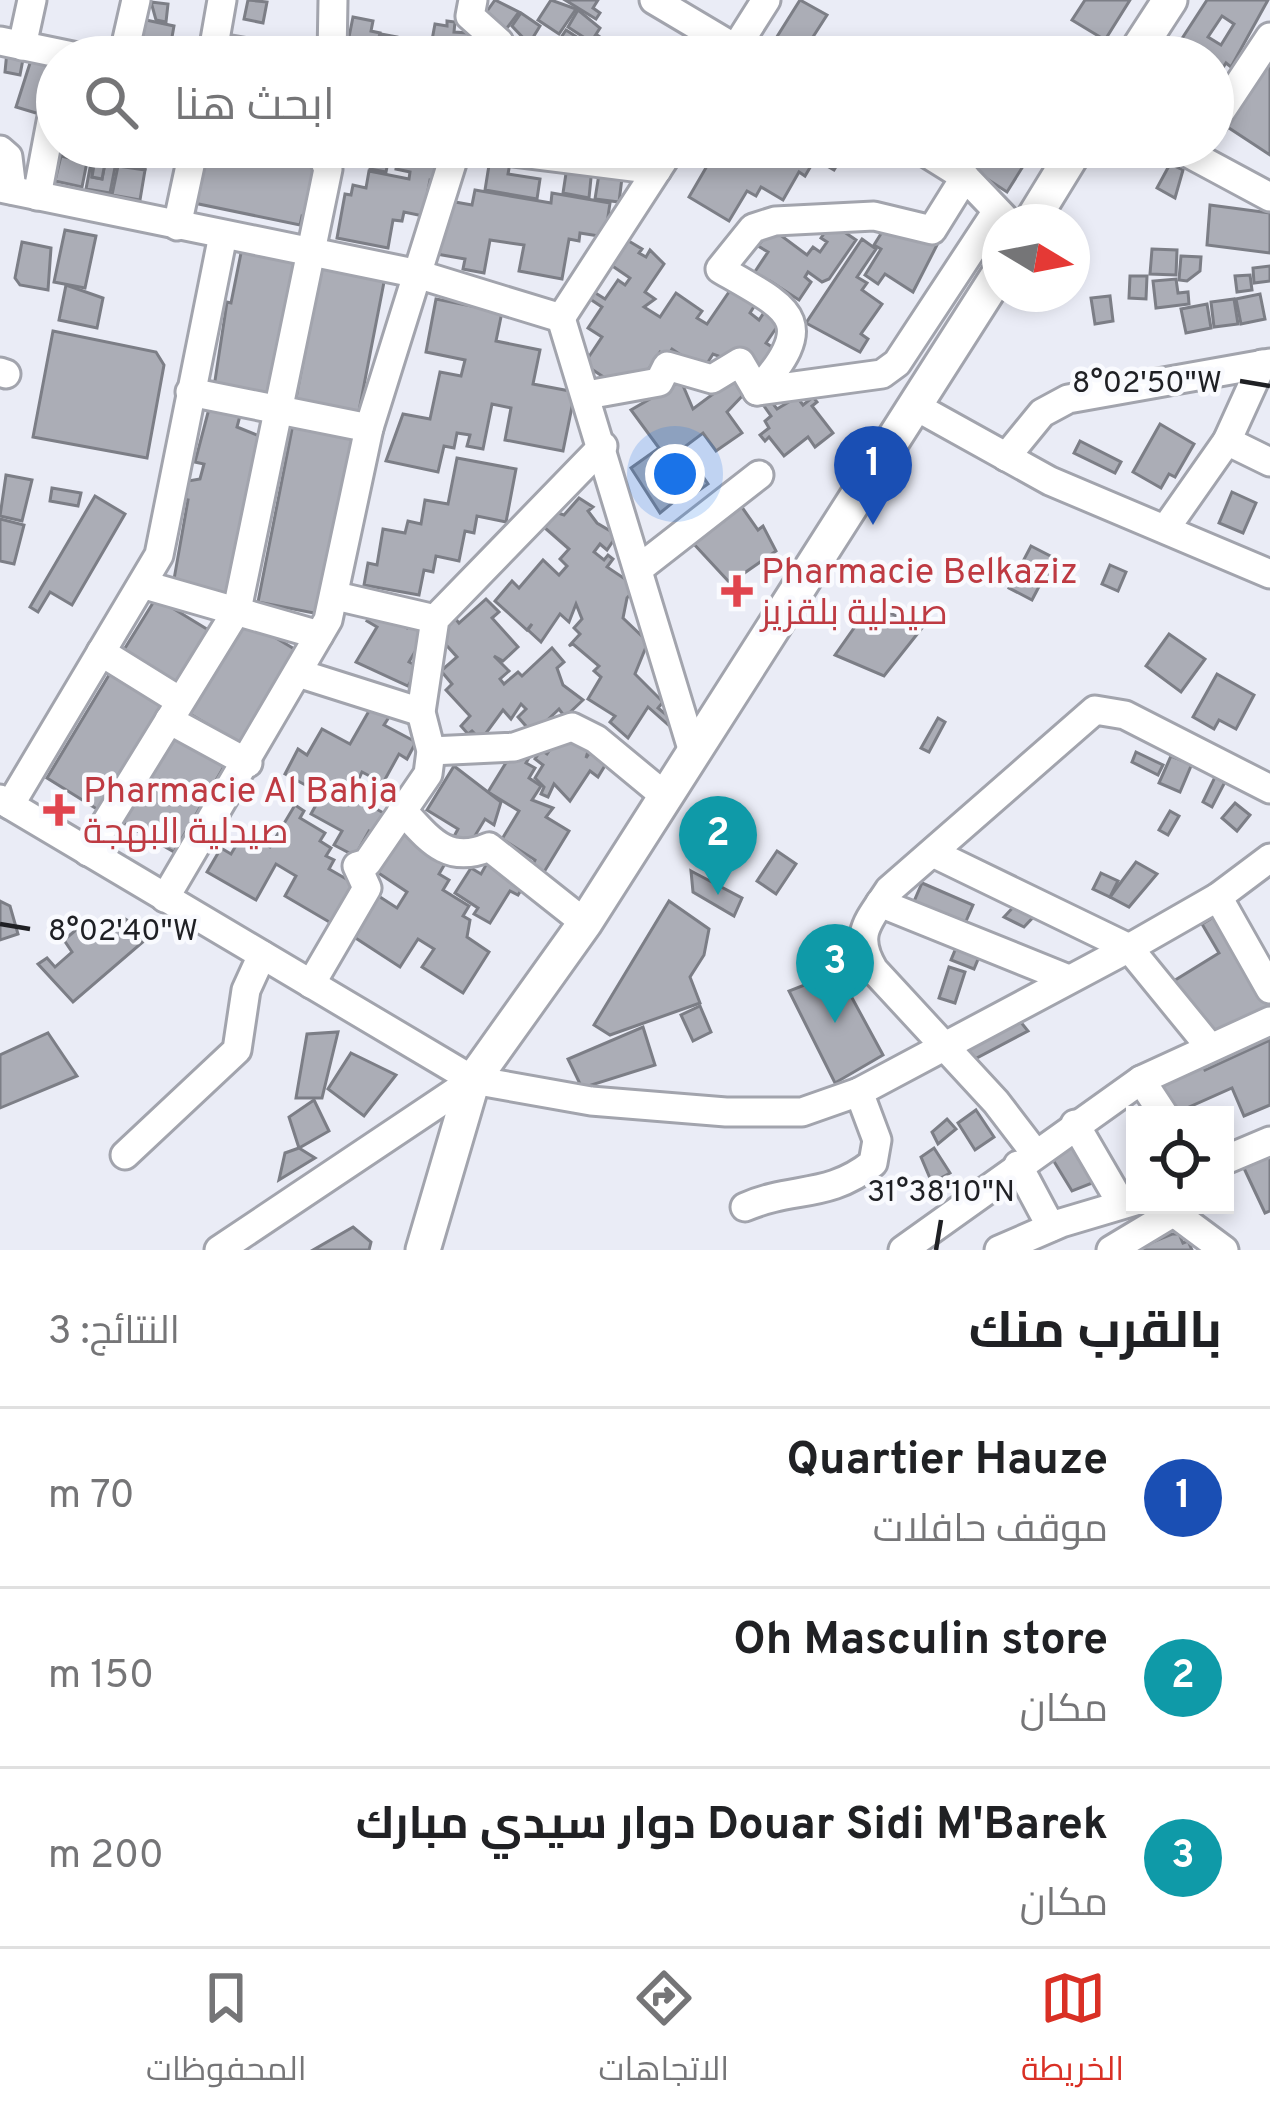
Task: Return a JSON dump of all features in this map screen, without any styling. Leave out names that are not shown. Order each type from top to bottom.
[{"type":"main road","points":[[1147,36],[1170,0]]},
{"type":"main road","points":[[1042,204],[1064,168]]},
{"type":"main road","points":[[423,1250],[473,1080],[585,923],[982,300]]},
{"type":"street","points":[[11,44],[32,0]]},
{"type":"street","points":[[128,36],[136,0]]},
{"type":"street","points":[[216,36],[222,0]]},
{"type":"street","points":[[332,36],[333,0]]},
{"type":"street","points":[[473,0],[470,16],[492,36]]},
{"type":"street","points":[[654,0],[710,36]]},
{"type":"street","points":[[747,36],[766,0]]},
{"type":"street","points":[[1234,92],[1270,38]]},
{"type":"street","points":[[16,191],[36,146]]},
{"type":"street","points":[[0,150],[8,157],[16,191]]},
{"type":"street","points":[[177,226],[189,168]]},
{"type":"street","points":[[88,852],[237,610],[328,168]]},
{"type":"street","points":[[166,898],[301,674],[336,596],[369,428],[450,168]]},
{"type":"street","points":[[561,318],[658,168]]},
{"type":"street","points":[[950,168],[988,204]]},
{"type":"street","points":[[1222,168],[1268,193]]},
{"type":"street","points":[[757,392],[787,358],[792,321],[786,308],[720,268],[744,236],[775,221],[874,216],[932,230],[964,177]]},
{"type":"street","points":[[16,191],[414,273],[561,318]]},
{"type":"street","points":[[223,235],[159,555],[145,585],[5,802],[311,985],[473,1080],[591,1101],[802,1112],[859,1092],[1129,948],[1218,897],[1270,858]]},
{"type":"street","points":[[757,392],[888,371],[982,244]]},
{"type":"street","points":[[561,318],[694,752]]},
{"type":"street","points":[[587,394],[659,382],[667,366],[712,379],[740,362],[757,392]]},
{"type":"street","points":[[1006,457],[1030,424],[1068,399],[1266,364]]},
{"type":"street","points":[[1166,528],[1227,441],[1266,364]]},
{"type":"street","points":[[190,392],[369,428]]},
{"type":"street","points":[[915,406],[1094,502],[1270,574]]},
{"type":"street","points":[[1227,441],[1270,462]]},
{"type":"street","points":[[311,985],[367,888],[357,866],[367,863],[428,774],[431,751],[421,712],[435,619],[603,446]]},
{"type":"street","points":[[641,567],[759,476]]},
{"type":"street","points":[[145,585],[319,635]]},
{"type":"street","points":[[336,596],[435,619]]},
{"type":"street","points":[[101,652],[248,763]]},
{"type":"street","points":[[301,674],[421,712]]},
{"type":"street","points":[[1051,1227],[1027,1159],[946,1046],[864,953],[862,926],[933,853],[1086,715],[1102,708],[1270,789]]},
{"type":"street","points":[[431,751],[514,747],[572,727],[596,739],[665,796]]},
{"type":"street","points":[[401,810],[453,854],[466,857],[489,847],[509,858],[585,923]]},
{"type":"street","points":[[933,853],[1129,948],[1209,1046]]},
{"type":"street","points":[[1218,897],[1270,989]]},
{"type":"street","points":[[880,903],[1066,978]]},
{"type":"street","points":[[125,1155],[237,1050],[246,990],[262,955]]},
{"type":"street","points":[[903,1250],[1141,1080],[1270,1021]]},
{"type":"street","points":[[219,1250],[473,1080]]},
{"type":"street","points":[[1141,1080],[1158,1106]]},
{"type":"street","points":[[745,1207],[767,1197],[832,1189],[873,1163],[877,1141],[859,1092]]},
{"type":"street","points":[[1075,1124],[1126,1199]]},
{"type":"street","points":[[1234,1156],[1270,1142]]},
{"type":"street","points":[[999,1250],[1126,1203]]},
{"type":"street","points":[[1111,1250],[1169,1214]]},
{"type":"street","points":[[1178,1214],[1224,1250]]},
{"type":"building","points":[[248,0],[267,2],[263,23],[244,19]]},
{"type":"building","points":[[495,0],[519,12],[501,36],[480,21]]},
{"type":"building","points":[[551,0],[576,9],[559,34],[538,20]]},
{"type":"building","points":[[565,0],[598,0],[593,8],[600,13],[596,19]]},
{"type":"building","points":[[800,0],[827,15],[814,36],[777,36]]},
{"type":"building","points":[[1085,0],[1130,0],[1108,36],[1098,36],[1072,20]]},
{"type":"building","points":[[1207,0],[1268,0],[1234,62],[1234,36],[1227,36],[1234,24],[1222,16],[1209,36],[1184,36]]},
{"type":"building","points":[[151,2],[168,4],[166,22],[156,20]]},
{"type":"building","points":[[578,10],[600,28],[595,36],[582,36],[568,27]]},
{"type":"building","points":[[521,13],[540,26],[534,36],[521,36],[512,26]]},
{"type":"building","points":[[353,17],[373,21],[371,31],[380,33],[379,36],[349,36]]},
{"type":"building","points":[[146,20],[174,26],[172,36],[142,36]]},
{"type":"building","points":[[447,21],[455,22],[454,32],[483,36],[433,36],[435,24],[447,26]]},
{"type":"building","points":[[7,51],[24,54],[20,75],[5,72]]},
{"type":"building","points":[[1270,59],[1270,155],[1234,131],[1234,114]]},
{"type":"building","points":[[31,60],[36,61],[36,113],[16,107]]},
{"type":"building","points":[[58,168],[86,168],[82,187],[55,181]]},
{"type":"building","points":[[90,168],[92,177],[102,179],[104,168],[115,168],[110,193],[86,189]]},
{"type":"building","points":[[94,168],[104,168],[102,179],[92,177]]},
{"type":"building","points":[[118,168],[145,170],[140,200],[112,195]]},
{"type":"building","points":[[202,168],[313,168],[308,217],[302,216],[300,225],[194,203]]},
{"type":"building","points":[[443,168],[440,182],[430,180],[423,216],[404,212],[402,221],[393,220],[388,248],[337,238],[345,194],[351,195],[353,185],[366,188],[369,171],[409,179],[410,172],[396,169]]},
{"type":"building","points":[[489,168],[509,168],[508,174],[540,179],[537,199],[485,190]]},
{"type":"building","points":[[567,168],[592,168],[589,198],[563,193]]},
{"type":"building","points":[[706,168],[810,168],[805,176],[799,172],[783,200],[761,187],[756,196],[747,191],[729,221],[689,197]]},
{"type":"building","points":[[977,168],[1022,168],[1007,192]]},
{"type":"building","points":[[1168,168],[1183,170],[1175,198],[1157,188]]},
{"type":"building","points":[[599,174],[622,178],[619,202],[595,199]]},
{"type":"building","points":[[475,190],[551,203],[552,193],[610,203],[605,237],[580,233],[579,241],[569,239],[562,279],[519,271],[524,245],[490,240],[484,273],[463,269],[465,259],[431,253],[444,200],[472,205]]},
{"type":"building","points":[[1210,205],[1270,213],[1270,253],[1207,245]]},
{"type":"building","points":[[831,223],[856,240],[829,279],[822,282],[808,272],[805,277],[811,282],[799,300],[770,281],[765,289],[750,279],[768,252],[758,246],[771,228],[807,255],[813,247],[820,252],[827,242],[821,238]]},
{"type":"building","points":[[887,224],[911,239],[916,231],[937,245],[913,292],[885,274],[878,284],[865,275],[881,249],[874,245]]},
{"type":"building","points":[[65,230],[96,236],[85,288],[54,282]]},
{"type":"building","points":[[862,239],[876,249],[857,277],[867,283],[862,290],[882,304],[861,334],[868,339],[860,352],[806,323]]},
{"type":"building","points":[[627,240],[642,249],[639,253],[646,257],[650,250],[664,264],[645,292],[655,299],[644,307],[660,317],[676,293],[702,311],[697,318],[707,324],[731,289],[755,305],[750,313],[759,320],[769,305],[785,315],[766,343],[775,349],[760,371],[713,354],[703,370],[672,349],[667,357],[660,352],[640,382],[614,384],[584,364],[602,337],[588,328],[602,307],[590,299],[594,292],[605,299],[618,280],[625,285],[630,278],[611,265]]},
{"type":"building","points":[[22,242],[51,248],[48,290],[20,285],[15,278]]},
{"type":"building","points":[[242,248],[304,260],[278,399],[214,387],[227,302],[231,303]]},
{"type":"building","points":[[1152,249],[1177,250],[1176,275],[1150,274]]},
{"type":"building","points":[[1181,256],[1201,257],[1200,271],[1187,281],[1179,280]]},
{"type":"building","points":[[322,264],[385,277],[358,416],[295,403]]},
{"type":"building","points":[[1270,266],[1270,281],[1254,283],[1253,268]]},
{"type":"building","points":[[1250,275],[1252,290],[1237,292],[1235,276]]},
{"type":"building","points":[[1130,276],[1147,276],[1146,299],[1129,298]]},
{"type":"building","points":[[1176,279],[1178,293],[1188,292],[1189,304],[1156,308],[1153,281]]},
{"type":"building","points":[[66,285],[103,298],[97,328],[59,320]]},
{"type":"building","points":[[1260,294],[1265,319],[1241,324],[1236,299]]},
{"type":"building","points":[[1110,296],[1113,321],[1095,324],[1091,298]]},
{"type":"building","points":[[436,299],[502,312],[496,341],[540,350],[533,384],[575,392],[563,451],[505,440],[511,408],[492,404],[483,449],[467,446],[470,435],[457,433],[454,448],[444,446],[438,472],[386,461],[403,414],[430,419],[440,372],[461,376],[465,360],[426,352]]},
{"type":"building","points":[[1234,299],[1238,324],[1214,327],[1211,302]]},
{"type":"building","points":[[1207,304],[1211,328],[1186,333],[1181,309]]},
{"type":"building","points":[[53,331],[156,352],[164,365],[147,458],[33,437]]},
{"type":"building","points":[[737,376],[748,390],[727,412],[742,433],[716,451],[703,433],[683,448],[708,484],[691,496],[687,491],[660,513],[631,468],[659,448],[631,410],[681,381],[693,409]]},
{"type":"building","points":[[797,397],[803,405],[813,397],[817,402],[812,406],[833,433],[815,447],[808,437],[784,456],[769,437],[765,441],[760,435],[769,428],[765,421],[771,416],[764,406],[771,401],[777,409]]},
{"type":"building","points":[[211,401],[242,408],[237,427],[267,439],[233,598],[173,585],[188,500],[183,499],[188,481],[200,479],[204,464],[195,462]]},
{"type":"building","points":[[294,419],[354,431],[319,614],[258,602]]},
{"type":"building","points":[[1160,424],[1194,444],[1175,477],[1169,474],[1161,488],[1133,472]]},
{"type":"building","points":[[1080,441],[1121,462],[1115,473],[1074,453]]},
{"type":"building","points":[[457,458],[516,469],[506,522],[477,516],[474,533],[465,531],[459,561],[436,556],[433,572],[424,570],[419,595],[364,585],[368,563],[377,565],[383,529],[405,533],[408,521],[421,524],[425,500],[448,504]]},
{"type":"building","points":[[6,475],[32,480],[22,521],[0,516]]},
{"type":"building","points":[[52,488],[81,493],[78,506],[50,501]]},
{"type":"building","points":[[1232,492],[1256,503],[1243,533],[1219,523]]},
{"type":"building","points":[[95,496],[125,514],[72,605],[50,592],[38,612],[30,607]]},
{"type":"building","points":[[579,498],[593,507],[588,511],[597,523],[617,535],[607,550],[600,544],[594,552],[604,560],[608,555],[613,559],[607,567],[637,587],[627,598],[623,618],[648,642],[635,674],[663,702],[658,708],[679,725],[674,730],[648,707],[628,738],[610,722],[615,716],[588,699],[601,677],[594,671],[599,666],[573,644],[569,646],[580,634],[574,628],[582,619],[576,604],[569,622],[560,614],[541,642],[528,630],[532,624],[527,630],[495,601],[512,581],[519,588],[543,560],[559,575],[567,566],[560,559],[569,549],[545,528],[552,511],[564,515]]},
{"type":"building","points":[[739,503],[758,530],[763,526],[776,551],[730,583],[691,541]]},
{"type":"building","points":[[0,519],[24,525],[14,564],[0,561]]},
{"type":"building","points":[[1031,546],[1062,562],[1051,584],[1043,579],[1032,600],[1009,588]]},
{"type":"building","points":[[1110,565],[1126,572],[1118,591],[1102,584]]},
{"type":"building","points":[[156,598],[210,631],[176,686],[122,653]]},
{"type":"building","points":[[486,599],[499,612],[492,618],[518,647],[503,661],[494,656],[509,671],[500,679],[504,684],[518,672],[522,676],[552,648],[564,662],[557,668],[563,685],[583,700],[565,717],[559,709],[533,734],[518,717],[526,709],[521,704],[511,719],[503,710],[481,740],[472,731],[468,734],[461,726],[470,716],[446,690],[452,684],[441,671],[457,657],[438,636],[453,616],[459,623]]},
{"type":"building","points":[[871,604],[922,628],[884,676],[835,655]]},
{"type":"building","points":[[375,609],[407,628],[412,620],[428,630],[409,662],[419,667],[408,686],[356,662],[377,627],[367,621]]},
{"type":"building","points":[[241,617],[296,650],[240,744],[185,711]]},
{"type":"building","points":[[1169,634],[1205,659],[1181,692],[1146,666]]},
{"type":"building","points":[[115,665],[169,699],[100,811],[47,778]]},
{"type":"building","points":[[1217,674],[1254,695],[1236,729],[1219,720],[1214,729],[1193,717]]},
{"type":"building","points":[[373,704],[391,714],[384,725],[416,742],[407,759],[399,754],[383,783],[362,772],[358,781],[367,786],[360,800],[389,816],[378,836],[369,831],[355,856],[334,845],[342,831],[311,814],[322,794],[285,774],[298,749],[307,755],[322,729],[350,744]]},
{"type":"building","points":[[938,718],[945,722],[929,752],[921,748]]},
{"type":"building","points":[[174,727],[229,758],[174,852],[120,821]]},
{"type":"building","points":[[563,730],[589,748],[586,758],[593,748],[609,759],[598,777],[590,771],[570,801],[554,784],[548,797],[541,794],[544,787],[535,778],[543,765],[535,759],[541,750],[547,754]]},
{"type":"building","points":[[515,748],[530,756],[526,763],[535,768],[529,778],[541,786],[532,800],[553,808],[546,817],[569,831],[541,877],[530,870],[535,860],[502,839],[519,811],[488,792]]},
{"type":"building","points":[[1136,752],[1163,765],[1158,775],[1132,762]]},
{"type":"building","points":[[1184,754],[1194,759],[1180,792],[1159,783],[1171,756],[1181,760]]},
{"type":"building","points":[[454,766],[501,802],[494,825],[485,819],[467,849],[452,840],[458,829],[427,810]]},
{"type":"building","points":[[1215,777],[1225,782],[1212,807],[1203,802]]},
{"type":"building","points":[[1235,803],[1250,815],[1237,831],[1222,818]]},
{"type":"building","points":[[295,805],[304,811],[300,818],[325,833],[320,841],[331,848],[326,856],[334,860],[329,869],[362,888],[352,905],[344,900],[331,923],[285,896],[296,876],[276,864],[256,900],[207,872],[221,848],[231,854],[244,832],[270,847]]},
{"type":"building","points":[[1170,811],[1179,816],[1168,835],[1159,830]]},
{"type":"building","points":[[404,829],[449,857],[439,874],[449,880],[443,890],[469,906],[463,916],[470,920],[467,937],[489,952],[463,993],[422,967],[434,949],[418,939],[400,967],[351,935],[377,895],[397,908],[407,892],[377,872]]},
{"type":"building","points":[[777,851],[796,864],[776,894],[757,881]]},
{"type":"building","points":[[491,856],[528,879],[518,895],[510,891],[490,923],[455,893],[471,868],[481,874]]},
{"type":"building","points":[[1136,862],[1157,874],[1129,907],[1110,897]]},
{"type":"building","points":[[691,871],[742,898],[734,916],[693,892]]},
{"type":"building","points":[[1101,873],[1118,881],[1110,897],[1093,889]]},
{"type":"building","points":[[922,883],[973,905],[963,928],[912,906]]},
{"type":"building","points":[[1020,900],[1041,909],[1024,927],[1004,917]]},
{"type":"building","points":[[0,901],[10,906],[18,934],[0,940]]},
{"type":"building","points":[[669,901],[709,929],[704,955],[690,977],[700,1003],[610,1035],[594,1025]]},
{"type":"building","points":[[1220,913],[1270,1005],[1209,1043],[1172,982],[1219,953],[1202,924]]},
{"type":"building","points":[[122,917],[151,935],[73,1002],[38,964],[47,958],[55,967],[72,952],[64,940],[83,924],[101,940]]},
{"type":"building","points":[[958,943],[981,952],[974,969],[951,960]]},
{"type":"building","points":[[949,967],[965,972],[955,1003],[939,998]]},
{"type":"building","points":[[838,972],[883,1055],[835,1083],[789,991]]},
{"type":"building","points":[[700,1006],[711,1032],[693,1041],[681,1015]]},
{"type":"building","points":[[1015,1015],[1028,1031],[971,1061],[966,1043]]},
{"type":"building","points":[[643,1027],[655,1065],[582,1088],[568,1059]]},
{"type":"building","points":[[338,1032],[322,1098],[296,1098],[307,1034]]},
{"type":"building","points":[[48,1033],[77,1076],[0,1108],[0,1055]]},
{"type":"building","points":[[1270,1040],[1270,1105],[1244,1116],[1232,1088],[1191,1106],[1166,1106],[1154,1086],[1201,1062],[1205,1070]]},
{"type":"building","points":[[351,1053],[396,1075],[364,1116],[328,1089]]},
{"type":"building","points":[[314,1100],[329,1131],[299,1148],[289,1117]]},
{"type":"building","points":[[976,1110],[994,1137],[975,1150],[958,1123]]},
{"type":"building","points":[[947,1119],[956,1129],[938,1144],[932,1132]]},
{"type":"building","points":[[1075,1132],[1105,1178],[1072,1191],[1047,1150]]},
{"type":"building","points":[[299,1148],[315,1158],[279,1180],[285,1153]]},
{"type":"building","points":[[934,1148],[950,1173],[932,1183],[921,1157]]},
{"type":"building","points":[[1270,1154],[1270,1211],[1265,1213],[1242,1164]]},
{"type":"building","points":[[353,1227],[371,1242],[369,1250],[313,1250]]},
{"type":"building","points":[[1179,1234],[1183,1243],[1188,1241],[1192,1250],[1133,1250]]},
{"type":"place","name":"Quartier Hauze","points":[[873,525]]},
{"type":"place","name":"Pharmacie Belkaziz صيدلية بلقزيز","points":[[737,591]]},
{"type":"place","name":"Pharmacie Al Bahja صيدلية البهجة","points":[[59,810]]},
{"type":"place","name":"Oh Masculin store","points":[[718,895]]},
{"type":"place","name":"Douar Sidi M'Barek دوار سيدي مبارك","points":[[835,1023]]}]
